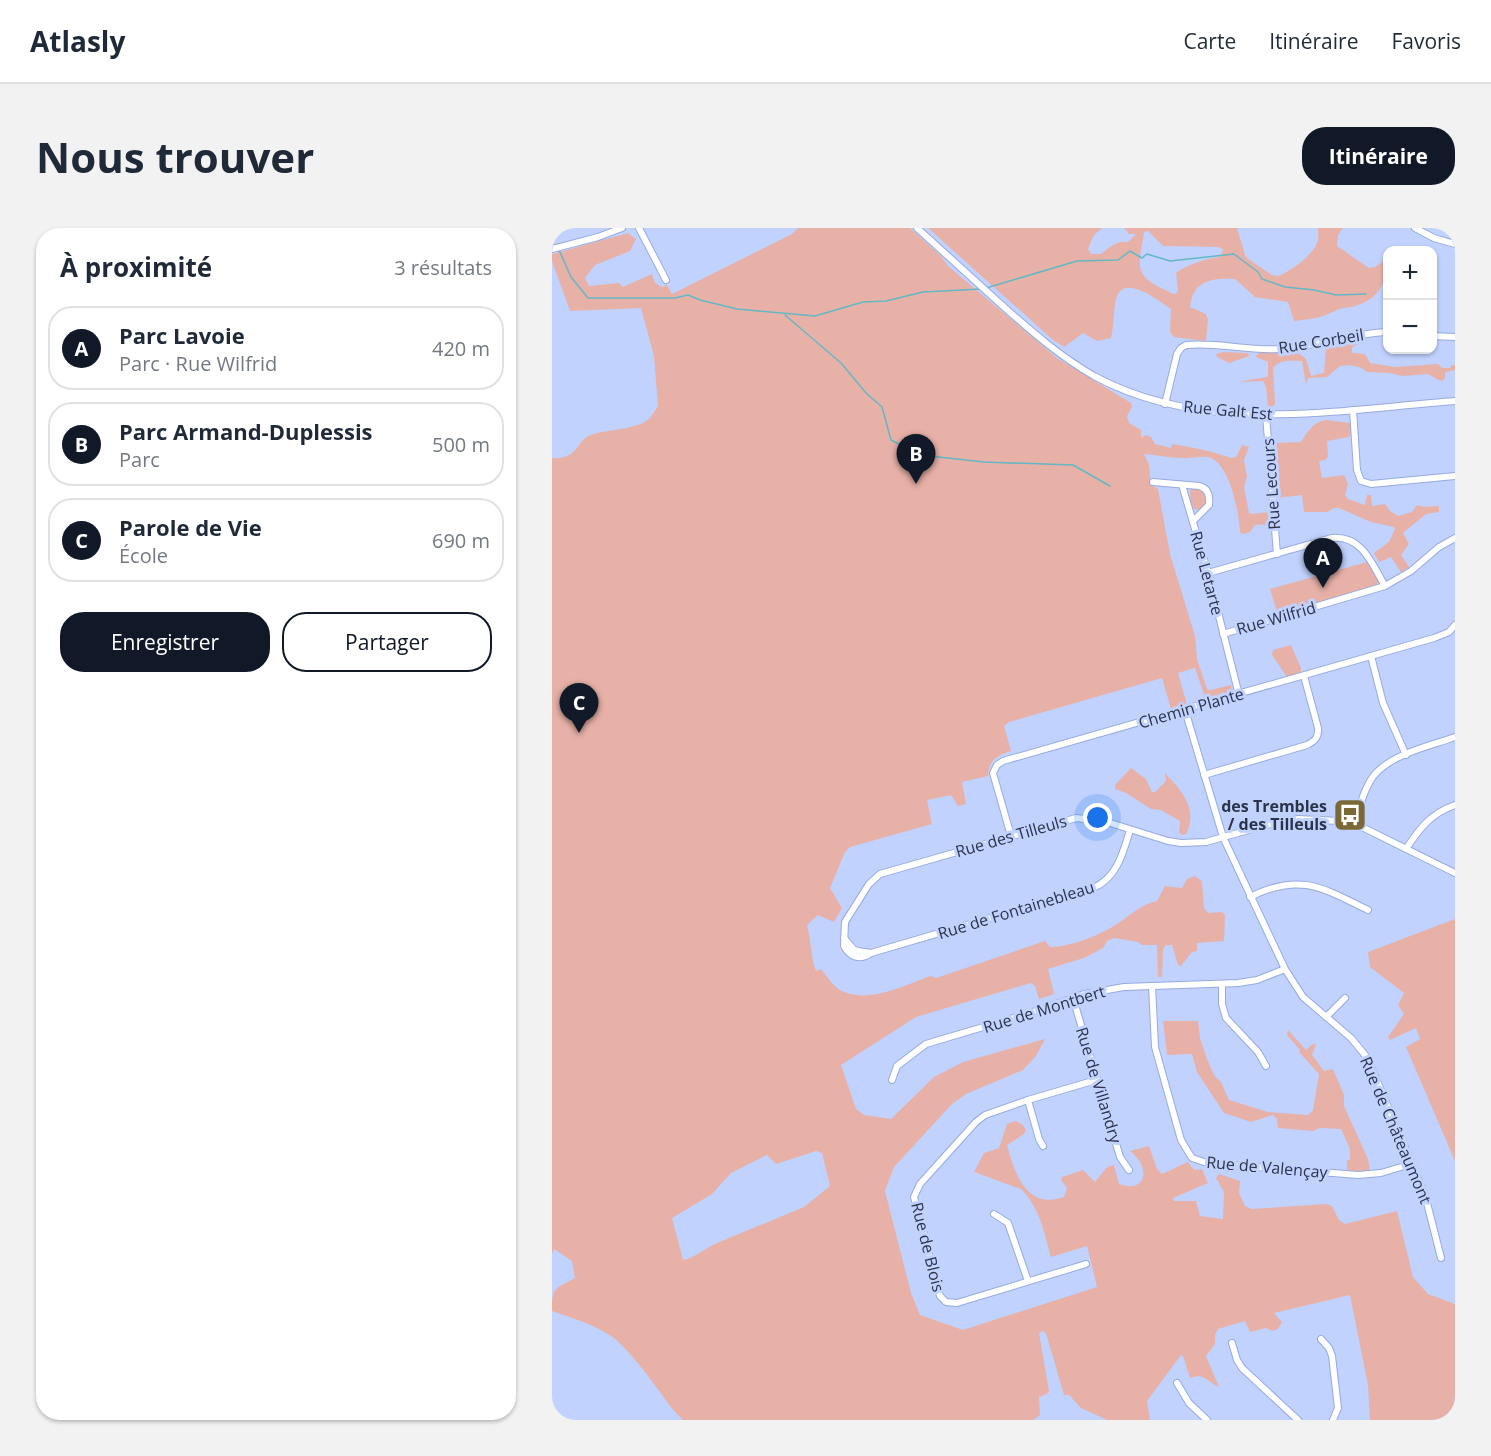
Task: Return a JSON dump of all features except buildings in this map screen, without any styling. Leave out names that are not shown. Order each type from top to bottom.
[{"type":"street","points":[[552,249],[622,228]]},
{"type":"street","points":[[639,228],[666,280]]},
{"type":"street","name":"Rue Galt Est","points":[[916,228],[1043,342],[1101,379],[1165,404],[1210,412],[1266,415],[1455,401]]},
{"type":"street","points":[[1415,228],[1434,238],[1455,244]]},
{"type":"street","name":"Rue Corbeil","points":[[1165,404],[1177,354],[1183,346],[1279,349],[1383,332]]},
{"type":"street","points":[[1437,336],[1455,337]]},
{"type":"street","points":[[1353,410],[1357,470],[1361,481],[1371,484],[1455,476]]},
{"type":"street","name":"Rue Lecours","points":[[1266,415],[1277,554]]},
{"type":"street","name":"Rue Letarte","points":[[1153,482],[1202,486],[1209,496],[1209,505],[1193,520]]},
{"type":"street","name":"Rue Letarte","points":[[1182,485],[1208,573],[1239,694]]},
{"type":"street","points":[[1208,573],[1332,538],[1342,538],[1353,541],[1365,552],[1385,586]]},
{"type":"street","name":"Rue Wilfrid","points":[[1223,634],[1385,586],[1411,571],[1439,547],[1455,538]]},
{"type":"street","name":"Chemin Plante","points":[[1011,837],[993,773],[999,763],[1439,637],[1449,632],[1455,625]]},
{"type":"street","points":[[1371,656],[1383,703],[1406,755]]},
{"type":"street","points":[[1204,775],[1314,741],[1318,728],[1304,676]]},
{"type":"street","name":"Rue de Châteaumont","points":[[1185,710],[1223,837],[1250,897],[1285,969],[1303,997],[1351,1038],[1365,1055],[1428,1203],[1441,1258]]},
{"type":"street","points":[[1355,824],[1371,779],[1377,771],[1406,755],[1455,737]]},
{"type":"street","points":[[1406,849],[1427,821],[1444,809],[1455,805]]},
{"type":"street","name":"Rue des Tilleuls","points":[[875,877],[886,871],[1076,818],[1095,819],[1181,843],[1199,843],[1298,819],[1328,820],[1355,824],[1455,873]]},
{"type":"street","name":"Rue de Fontainebleau","points":[[875,877],[845,922],[844,938],[850,948],[856,952],[871,954],[1100,885],[1108,879],[1119,862],[1130,830]]},
{"type":"street","points":[[1250,897],[1283,885],[1301,883],[1328,890],[1368,910]]},
{"type":"street","name":"Rue de Montbert","points":[[892,1080],[897,1066],[927,1044],[1073,998],[1105,990],[1257,980],[1285,969]]},
{"type":"street","points":[[1222,984],[1222,1004],[1226,1018],[1255,1048],[1266,1066]]},
{"type":"street","name":"Rue de Valençay","points":[[1152,986],[1156,1054],[1182,1144],[1192,1158],[1207,1163],[1358,1175],[1381,1173],[1411,1164]]},
{"type":"street","name":"Rue de Villandry","points":[[1073,998],[1120,1157],[1129,1170]]},
{"type":"street","points":[[1326,1017],[1345,998]]},
{"type":"street","name":"Rue de Blois","points":[[1086,1264],[950,1304],[939,1296],[914,1197],[920,1184],[976,1122],[991,1112],[1096,1080]]},
{"type":"street","points":[[1028,1100],[1043,1146]]},
{"type":"street","points":[[994,1214],[1004,1219],[1011,1230],[1028,1281]]},
{"type":"street","points":[[1322,1339],[1332,1356],[1338,1408],[1333,1420]]},
{"type":"street","points":[[1232,1344],[1242,1368],[1298,1420]]},
{"type":"street","points":[[1177,1383],[1189,1403],[1207,1420]]},
{"type":"shaded area","points":[[798,228],[910,228],[941,256],[948,266],[1057,358],[1131,403],[1132,407],[1127,416],[1129,423],[1141,430],[1141,438],[1146,435],[1151,437],[1155,444],[1171,448],[1172,444],[1187,446],[1231,458],[1236,457],[1242,445],[1249,447],[1244,460],[1247,476],[1244,487],[1249,513],[1270,512],[1271,524],[1255,525],[1250,532],[1242,534],[1232,491],[1218,463],[1208,457],[1177,458],[1144,454],[1149,464],[1151,485],[1158,489],[1170,554],[1195,636],[1197,659],[1207,689],[1231,685],[1232,693],[1206,700],[1195,668],[1178,673],[1187,705],[1171,709],[1162,678],[1009,722],[1004,726],[1011,751],[992,762],[988,776],[962,782],[966,804],[958,806],[951,795],[927,800],[932,824],[850,847],[845,852],[830,888],[842,908],[834,922],[818,915],[807,925],[816,971],[821,969],[840,990],[851,994],[874,995],[931,976],[936,978],[1045,941],[1050,947],[1086,939],[1113,927],[1142,907],[1157,901],[1165,886],[1182,888],[1187,879],[1195,876],[1202,881],[1204,908],[1208,913],[1222,912],[1225,915],[1224,941],[1197,943],[1197,951],[1192,952],[1181,966],[1178,965],[1172,945],[1166,945],[1163,949],[1160,978],[1158,976],[1157,945],[1142,945],[1138,942],[1114,938],[1107,941],[1103,948],[1084,958],[1048,969],[1054,994],[1039,999],[1035,986],[1031,983],[916,1017],[841,1065],[856,1109],[864,1115],[891,1119],[934,1077],[963,1062],[1045,1039],[1036,1056],[1023,1070],[966,1094],[952,1104],[894,1167],[885,1191],[911,1293],[920,1315],[963,1330],[1097,1287],[1087,1246],[1051,1257],[1037,1212],[1021,1189],[974,1172],[984,1153],[999,1148],[1007,1124],[1015,1121],[1022,1124],[1026,1130],[1024,1134],[1007,1145],[1019,1178],[1032,1194],[1041,1199],[1051,1200],[1064,1197],[1067,1188],[1061,1180],[1062,1177],[1083,1170],[1095,1182],[1107,1167],[1114,1165],[1119,1184],[1135,1185],[1143,1178],[1143,1172],[1137,1158],[1130,1151],[1149,1146],[1157,1169],[1162,1174],[1188,1162],[1194,1170],[1202,1169],[1208,1183],[1173,1198],[1174,1201],[1196,1201],[1200,1216],[1223,1219],[1224,1192],[1216,1178],[1219,1174],[1240,1181],[1239,1193],[1245,1206],[1252,1209],[1326,1204],[1332,1206],[1339,1220],[1345,1224],[1397,1211],[1413,1277],[1428,1294],[1455,1304],[1455,1420],[1370,1420],[1368,1385],[1350,1295],[1274,1313],[1282,1322],[1278,1329],[1273,1331],[1266,1328],[1250,1332],[1245,1321],[1218,1329],[1215,1344],[1206,1356],[1219,1387],[1203,1377],[1190,1378],[1181,1355],[1147,1401],[1150,1420],[1107,1420],[1081,1408],[1069,1395],[1064,1395],[1046,1333],[1042,1331],[1039,1333],[1049,1391],[1039,1397],[1040,1415],[1033,1420],[683,1420],[616,1340],[595,1327],[552,1311],[556,1290],[575,1278],[572,1261],[554,1249],[552,1254],[552,458],[567,456],[591,435],[641,424],[650,418],[658,406],[654,356],[641,308],[570,311],[552,261],[552,254],[628,233],[636,239],[630,251],[595,265],[585,278],[589,286],[619,283],[623,287],[652,274],[655,283],[662,287],[667,285],[672,294],[792,234]],"holes":[[[816,1151],[822,1153],[830,1186],[804,1207],[717,1243],[683,1260],[672,1218],[712,1194],[731,1173],[767,1155],[776,1164]]]},
{"type":"shaded area","points":[[928,228],[1102,228],[1094,235],[1088,249],[1091,254],[1101,254],[1117,243],[1128,242],[1136,234],[1129,234],[1124,228],[1237,228],[1248,259],[1272,275],[1278,276],[1295,267],[1311,253],[1318,241],[1318,228],[1343,228],[1338,235],[1337,246],[1369,268],[1383,261],[1383,284],[1371,298],[1355,306],[1316,318],[1294,321],[1288,302],[1255,297],[1235,279],[1205,282],[1195,291],[1190,307],[1206,314],[1208,320],[1206,341],[1174,337],[1170,332],[1171,309],[1142,291],[1126,288],[1120,291],[1116,299],[1111,338],[1097,341],[1083,333],[1064,347],[1053,340]],"holes":[[[1148,231],[1163,246],[1219,247],[1223,250],[1220,257],[1197,262],[1176,273],[1178,290],[1176,294],[1146,278],[1140,266],[1144,232]]]},
{"type":"shaded area","points":[[1359,340],[1358,344],[1352,347],[1352,353],[1365,354],[1370,363],[1395,367],[1438,364],[1442,368],[1450,368],[1451,365],[1455,365],[1455,370],[1445,372],[1445,379],[1441,381],[1428,374],[1403,376],[1368,372],[1348,365],[1340,366],[1327,377],[1308,378],[1306,384],[1302,361],[1282,362],[1273,368],[1275,404],[1271,408],[1268,406],[1263,381],[1238,382],[1267,377],[1268,362],[1256,357],[1258,353],[1296,351],[1306,359],[1311,376],[1324,373],[1326,347]]},
{"type":"shaded area","points":[[1248,353],[1249,356],[1229,363],[1217,357],[1216,354]]},
{"type":"shaded area","points":[[1326,420],[1350,423],[1349,437],[1327,441],[1328,457],[1319,461],[1322,478],[1344,475],[1348,484],[1345,495],[1348,499],[1365,505],[1367,495],[1371,495],[1372,506],[1385,504],[1398,516],[1412,512],[1417,505],[1439,506],[1439,512],[1426,514],[1403,533],[1409,544],[1401,555],[1409,567],[1401,572],[1391,557],[1379,562],[1374,553],[1389,542],[1394,527],[1371,522],[1339,508],[1327,512],[1304,512],[1302,495],[1277,498],[1273,443],[1301,442],[1314,425]]},
{"type":"shaded area","points":[[1201,489],[1206,495],[1207,502],[1200,510],[1194,509],[1191,504],[1190,490]]},
{"type":"shaded area","points":[[1367,562],[1379,581],[1377,585],[1278,615],[1270,589]]},
{"type":"shaded area","points":[[1291,645],[1301,672],[1287,677],[1272,655],[1273,650]]},
{"type":"shaded area","points":[[1131,768],[1146,779],[1152,792],[1155,792],[1166,781],[1165,773],[1177,786],[1189,808],[1189,825],[1186,834],[1182,835],[1179,832],[1180,821],[1161,810],[1151,809],[1126,793],[1115,789],[1115,785]]},
{"type":"shaded area","points":[[1455,919],[1455,1161],[1406,1047],[1420,1039],[1416,1028],[1390,1040],[1388,1037],[1404,1014],[1398,1005],[1404,993],[1370,967],[1368,952]]},
{"type":"shaded area","points":[[1163,1021],[1198,1021],[1200,1038],[1207,1059],[1229,1100],[1268,1112],[1308,1115],[1313,1110],[1319,1074],[1287,1035],[1288,1030],[1306,1050],[1316,1044],[1312,1055],[1324,1071],[1333,1069],[1344,1095],[1344,1106],[1368,1159],[1370,1171],[1347,1171],[1350,1149],[1341,1129],[1320,1128],[1313,1131],[1278,1128],[1277,1119],[1273,1115],[1251,1122],[1224,1113],[1197,1072],[1192,1054],[1167,1055]]},
{"type":"waterway","points":[[557,250],[571,277],[588,298],[675,298],[688,295],[737,309],[815,316],[863,302],[886,301],[923,292],[981,289]]},
{"type":"waterway","points":[[986,288],[1077,261],[1118,260],[1130,251],[1142,258],[1147,254],[1170,261],[1234,254],[1258,272],[1262,279],[1285,287],[1336,295],[1366,294]]},
{"type":"waterway","points":[[785,315],[841,363],[866,393],[882,407],[891,440],[920,455],[984,462],[1073,465],[1110,486]]},
{"type":"place","name":"Parc Armand-Duplessis","points":[[916,484]]},
{"type":"place","name":"Parc Lavoie","points":[[1323,588]]},
{"type":"place","name":"Parole de Vie","points":[[579,733]]},
{"type":"place","name":"des Trembles / des Tilleuls","points":[[1350,815]]}]
